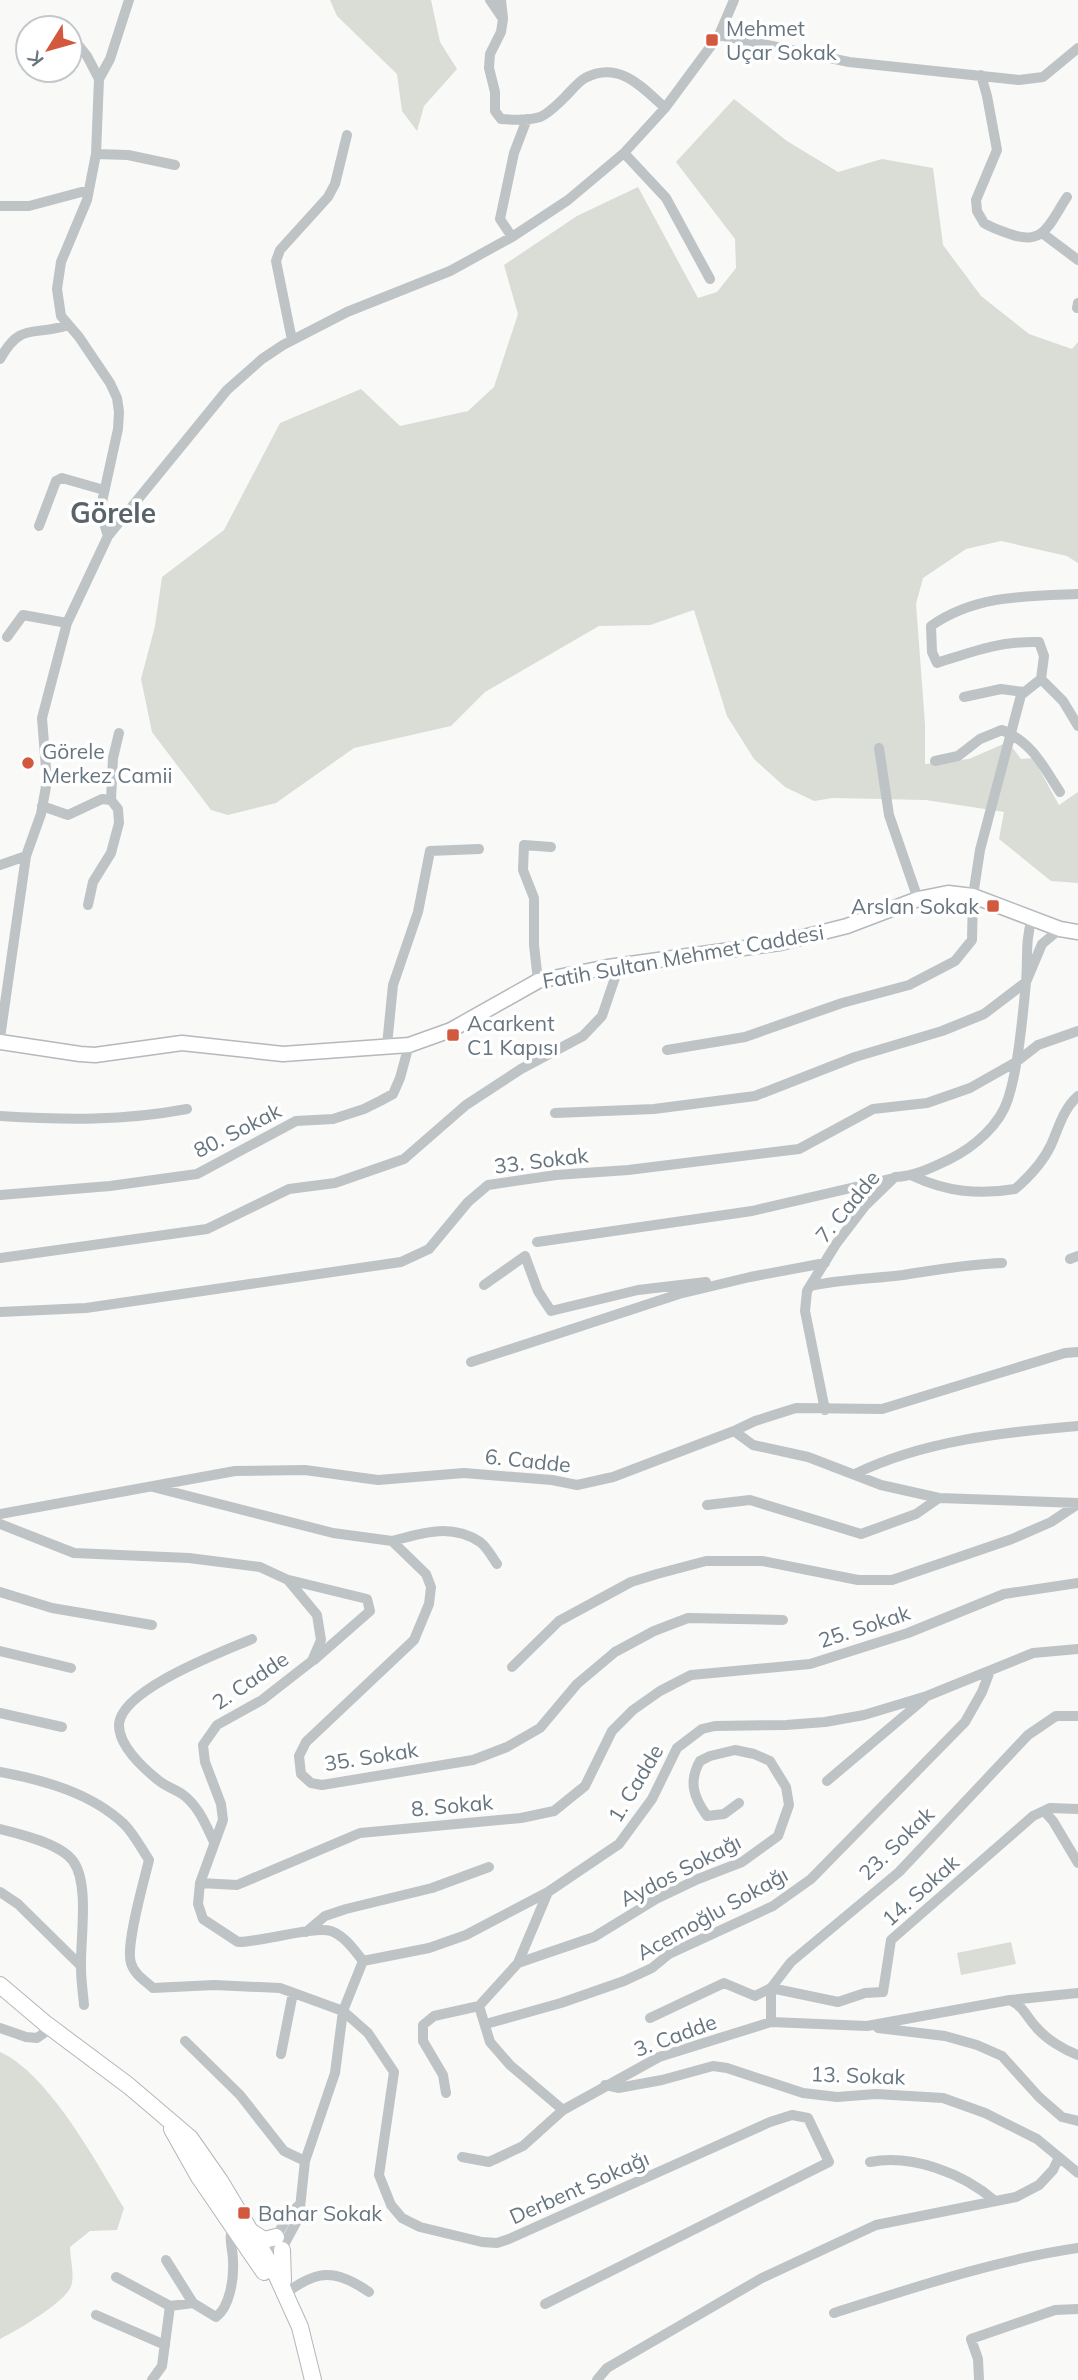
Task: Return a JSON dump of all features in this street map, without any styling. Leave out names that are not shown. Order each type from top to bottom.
[{"type":"main road","name":"Fatih Sultan Mehmet Caddesi","points":[[0,1040],[88,1055],[182,1043],[283,1054],[409,1045],[451,1030],[538,981],[813,935],[847,926],[918,899],[948,893],[974,896],[1060,929],[1078,932]]},
{"type":"main road","points":[[0,1985],[51,2028],[129,2086],[190,2138],[250,2231],[264,2261]]},
{"type":"main road","points":[[166,2119],[232,2228],[264,2261]]},
{"type":"main road","points":[[213,2198],[226,2210],[285,2294],[300,2327],[313,2380]]},
{"type":"main road","points":[[250,2231],[264,2240],[279,2244],[285,2294]]},
{"type":"street","points":[[108,536],[100,511],[118,429],[117,398],[79,337],[61,316],[57,289],[61,262],[89,190],[96,154],[99,79],[110,59],[129,0]]},
{"type":"street","points":[[490,0],[503,19]]},
{"type":"street","points":[[501,0],[502,32],[490,54],[489,68],[495,92],[495,111],[501,119],[541,117],[583,79],[606,72],[634,79],[665,108]]},
{"type":"street","points":[[0,1040],[26,856],[43,806],[47,781],[42,718],[67,623],[108,536],[227,390],[262,359],[292,340],[347,312],[450,271],[512,237],[568,200],[624,153],[665,108],[719,35],[734,0]]},
{"type":"street","points":[[719,35],[849,62],[1019,80],[1043,77],[1078,48]]},
{"type":"street","points":[[84,52],[99,79]]},
{"type":"street","points":[[981,75],[997,150],[976,200],[977,211],[984,223],[1021,238],[1032,239],[1042,233],[1068,197]]},
{"type":"street","points":[[512,237],[500,219],[514,153],[527,119]]},
{"type":"street","points":[[292,340],[276,261],[280,250],[328,197],[335,184],[348,135]]},
{"type":"street","points":[[624,153],[666,198],[710,279]]},
{"type":"street","points":[[96,154],[128,155],[176,165]]},
{"type":"street","points":[[0,206],[29,206],[89,190]]},
{"type":"street","points":[[1042,233],[1078,260]]},
{"type":"street","points":[[1077,309],[1078,303]]},
{"type":"street","points":[[0,359],[5,348],[22,333],[68,326]]},
{"type":"street","points":[[39,526],[56,481],[62,478],[104,490]]},
{"type":"street","points":[[667,1050],[745,1037],[842,1003],[909,985],[955,961],[972,940],[974,896],[981,850],[1021,695],[1041,679],[1044,656],[1039,642],[997,643],[937,663],[932,653],[931,626],[948,614],[1005,597],[1078,594]]},
{"type":"street","points":[[7,637],[23,615],[67,623]]},
{"type":"street","points":[[1041,679],[1063,701],[1078,726]]},
{"type":"street","points":[[964,696],[1001,689],[1024,692]]},
{"type":"street","points":[[935,761],[957,756],[980,739],[1002,730],[1024,741],[1042,763],[1059,792]]},
{"type":"street","points":[[111,800],[113,758],[119,733]]},
{"type":"street","points":[[878,748],[889,815],[918,899]]},
{"type":"street","points":[[43,806],[68,815],[102,799],[111,800],[118,808],[119,823],[111,853],[93,882],[88,905]]},
{"type":"street","points":[[538,981],[534,945],[534,898],[523,870],[524,845],[551,847]]},
{"type":"street","points":[[387,1045],[393,985],[418,912],[430,851],[479,849]]},
{"type":"street","points":[[0,865],[26,856]]},
{"type":"street","name":"7. Cadde","points":[[825,1410],[806,1311],[807,1291],[836,1244],[865,1206],[895,1177],[914,1176],[957,1155],[979,1140],[996,1120],[1008,1100],[1016,1062],[1026,982],[1026,937],[1032,919]]},
{"type":"street","points":[[555,1113],[654,1109],[755,1097],[842,1062],[942,1031],[984,1014],[1026,982],[1042,944],[1060,929]]},
{"type":"street","points":[[0,1258],[207,1229],[289,1189],[335,1183],[404,1160],[466,1105],[521,1069],[583,1036],[602,1016],[619,966]]},
{"type":"street","name":"33. Sokak","points":[[0,1312],[86,1308],[401,1262],[429,1249],[468,1202],[488,1185],[556,1175],[628,1170],[799,1149],[873,1109],[927,1103],[970,1088],[1016,1062],[1038,1045],[1078,1031]]},
{"type":"street","name":"80. Sokak","points":[[0,1195],[110,1186],[197,1174],[296,1121],[333,1119],[364,1110],[393,1094],[409,1045]]},
{"type":"street","points":[[914,1176],[929,1184],[960,1192],[1015,1189],[1042,1160],[1066,1108],[1078,1096]]},
{"type":"street","points":[[0,1116],[63,1120],[141,1117],[187,1109]]},
{"type":"street","points":[[537,1242],[752,1211],[895,1177]]},
{"type":"street","points":[[484,1285],[525,1256],[538,1291],[551,1311],[638,1290],[750,1276],[825,1262]]},
{"type":"street","points":[[810,1286],[847,1278],[901,1275],[970,1264],[1002,1263]]},
{"type":"street","points":[[471,1362],[679,1294],[750,1276]]},
{"type":"street","name":"6. Cadde","points":[[0,1514],[235,1471],[305,1470],[378,1480],[464,1474],[552,1480],[577,1485],[613,1477],[734,1432],[755,1421],[796,1408],[882,1409],[1051,1357],[1078,1352]]},
{"type":"street","points":[[855,1474],[882,1461],[962,1442],[1038,1429],[1078,1426]]},
{"type":"street","points":[[734,1432],[753,1446],[808,1457],[881,1485],[939,1498],[1078,1503]]},
{"type":"street","points":[[150,1486],[333,1533],[393,1541],[433,1530],[460,1534],[481,1543],[497,1564]]},
{"type":"street","points":[[707,1505],[750,1500],[860,1534],[916,1514],[939,1498]]},
{"type":"street","points":[[512,1667],[559,1620],[631,1582],[657,1574],[706,1561],[762,1561],[858,1580],[892,1580],[1012,1539],[1051,1522],[1078,1503]]},
{"type":"street","name":"2. Cadde","points":[[0,1524],[74,1553],[189,1558],[260,1567],[288,1580],[367,1599],[370,1611],[261,1700],[217,1725],[202,1745],[205,1762],[218,1794],[223,1820],[200,1883],[198,1904],[203,1919],[238,1942],[331,1931],[347,1942],[363,1961]]},
{"type":"street","name":"35. Sokak","points":[[393,1541],[426,1574],[431,1587],[427,1611],[414,1640],[306,1742],[299,1756],[301,1774],[311,1783],[322,1785],[473,1759],[507,1747],[540,1728],[577,1684],[615,1652],[654,1631],[688,1618],[783,1620]]},
{"type":"street","name":"2. Cadde","points":[[288,1580],[317,1615],[321,1640],[312,1661]]},
{"type":"street","name":"25. Sokak","points":[[660,1691],[691,1675],[810,1664],[908,1633],[1004,1594],[1078,1583]]},
{"type":"street","points":[[0,1592],[52,1608],[152,1626]]},
{"type":"street","points":[[214,1842],[203,1817],[184,1795],[159,1781],[123,1742],[119,1724],[126,1708],[144,1691],[205,1659],[252,1639]]},
{"type":"street","name":"1. Cadde","points":[[363,1961],[429,1948],[466,1936],[548,1892],[620,1844],[652,1799],[677,1748],[702,1729],[715,1726],[825,1722],[863,1715],[927,1696],[1032,1653],[1078,1649]]},
{"type":"street","points":[[0,1651],[71,1668]]},
{"type":"street","name":"Acemoğlu Sokağı","points":[[486,2024],[561,2003],[624,1981],[652,1968],[669,1954],[773,1906],[811,1879],[965,1722],[990,1671]]},
{"type":"street","name":"8. Sokak","points":[[200,1883],[237,1885],[360,1833],[521,1818],[554,1811],[585,1786],[612,1731],[632,1710],[660,1691]]},
{"type":"street","points":[[827,1781],[927,1696]]},
{"type":"street","points":[[0,1713],[62,1727]]},
{"type":"street","name":"23. Sokak","points":[[771,1988],[791,1962],[899,1872],[1028,1735],[1056,1716],[1078,1716]]},
{"type":"street","name":"Aydos Sokağı","points":[[518,1963],[594,1937],[656,1899],[742,1862],[778,1836],[789,1805],[786,1787],[770,1760],[735,1750],[700,1761],[693,1783],[696,1801],[707,1815],[724,1814],[739,1803]]},
{"type":"street","name":"Derbent Sokağı","points":[[0,1772],[34,1779],[94,1801],[125,1825],[149,1860],[129,1960],[134,1972],[153,1988],[214,1985],[280,1988],[343,2011],[368,2033],[394,2073],[379,2175],[391,2205],[402,2218],[420,2227],[482,2242],[509,2239],[770,2122],[792,2115],[808,2118],[829,2162],[545,2304]]},
{"type":"street","points":[[1078,1809],[1050,1808],[1044,1811],[1078,1863]]},
{"type":"street","name":"14. Sokak","points":[[650,2018],[724,1983],[755,1996],[771,1988],[838,2002],[865,1993],[883,1992],[891,1940],[1033,1816],[1044,1811]]},
{"type":"street","points":[[0,1829],[61,1849],[73,1860],[80,1873],[83,2005]]},
{"type":"street","points":[[306,1932],[325,1916],[335,1912],[432,1888],[489,1867]]},
{"type":"street","points":[[0,1892],[18,1904],[81,1966]]},
{"type":"street","points":[[446,2093],[443,2075],[423,2041],[423,2025],[434,2016],[479,2006],[518,1963],[548,1892]]},
{"type":"street","points":[[264,2261],[296,2226],[305,2161],[335,2073],[343,2011],[363,1961]]},
{"type":"street","points":[[771,1988],[771,2022]]},
{"type":"street","points":[[281,2054],[293,1993]]},
{"type":"street","name":"3. Cadde","points":[[462,2157],[489,2162],[523,2146],[563,2110],[659,2057],[771,2022],[867,2026],[1010,2000],[1078,1993]]},
{"type":"street","points":[[1010,2000],[1022,2006],[1037,2029],[1078,2055]]},
{"type":"street","points":[[479,2006],[490,2042],[510,2065],[563,2110]]},
{"type":"street","points":[[867,2026],[945,2036],[990,2050],[1002,2056],[1039,2098],[1062,2117],[1078,2121]]},
{"type":"street","points":[[0,2028],[37,2038],[51,2028]]},
{"type":"street","points":[[185,2041],[240,2095],[284,2151],[305,2161]]},
{"type":"street","name":"13. Sokak","points":[[605,2085],[618,2088],[663,2080],[713,2066],[727,2068],[803,2093],[837,2097],[876,2094],[943,2098],[985,2113],[1037,2139],[1078,2173]]},
{"type":"street","points":[[597,2380],[607,2368],[762,2278],[876,2225],[1016,2197],[1039,2185],[1053,2171],[1059,2157]]},
{"type":"street","points":[[870,2162],[888,2159],[924,2165],[965,2180],[995,2201]]},
{"type":"street","points":[[166,2260],[193,2302],[216,2317],[225,2308],[233,2276],[230,2235],[232,2228]]},
{"type":"street","points":[[834,2313],[941,2280],[1078,2248]]},
{"type":"street","points":[[285,2294],[305,2278],[334,2275],[349,2279],[369,2292]]},
{"type":"street","points":[[116,2277],[170,2306],[193,2302]]},
{"type":"street","points":[[152,2380],[162,2366],[170,2306]]},
{"type":"street","points":[[979,2380],[978,2359],[971,2339],[1055,2310],[1078,2309]]},
{"type":"street","points":[[96,2315],[165,2345]]},
{"type":"shaded area","points":[[330,0],[431,0],[440,42],[457,69],[424,106],[417,131],[402,111],[397,74],[337,16]]},
{"type":"shaded area","points":[[734,99],[787,141],[838,172],[882,159],[933,168],[943,245],[981,296],[1029,334],[1072,349],[1078,342],[1078,563],[1067,556],[1001,541],[966,549],[923,578],[916,604],[925,724],[925,764],[969,759],[1008,742],[1021,759],[1033,758],[1059,805],[1078,792],[1078,883],[1051,881],[999,839],[1004,812],[926,800],[833,798],[814,801],[785,787],[754,759],[727,716],[694,610],[650,625],[599,626],[485,692],[451,726],[354,748],[276,803],[228,815],[211,810],[152,732],[141,679],[155,626],[162,577],[224,530],[280,423],[361,389],[400,426],[468,411],[494,387],[518,314],[504,265],[577,216],[638,187],[698,298],[717,292],[736,268],[735,239],[676,162]]},
{"type":"shaded area","points":[[1011,1942],[1016,1964],[961,1975],[957,1953]]},
{"type":"shaded area","points":[[0,2052],[18,2063],[53,2099],[85,2144],[124,2208],[117,2230],[90,2231],[70,2247],[73,2277],[67,2293],[40,2316],[0,2339]]},
{"type":"place","name":"Mehmet Uçar Sokak","points":[[712,40]]},
{"type":"place","name":"Görele Merkez Camii","points":[[28,763]]},
{"type":"place","name":"Arslan Sokak","points":[[993,906]]},
{"type":"place","name":"Acarkent C1 Kapısı","points":[[453,1035]]},
{"type":"place","name":"Bahar Sokak","points":[[244,2213]]},
{"type":"district","name":"Görele","points":[[113,512]]}]
